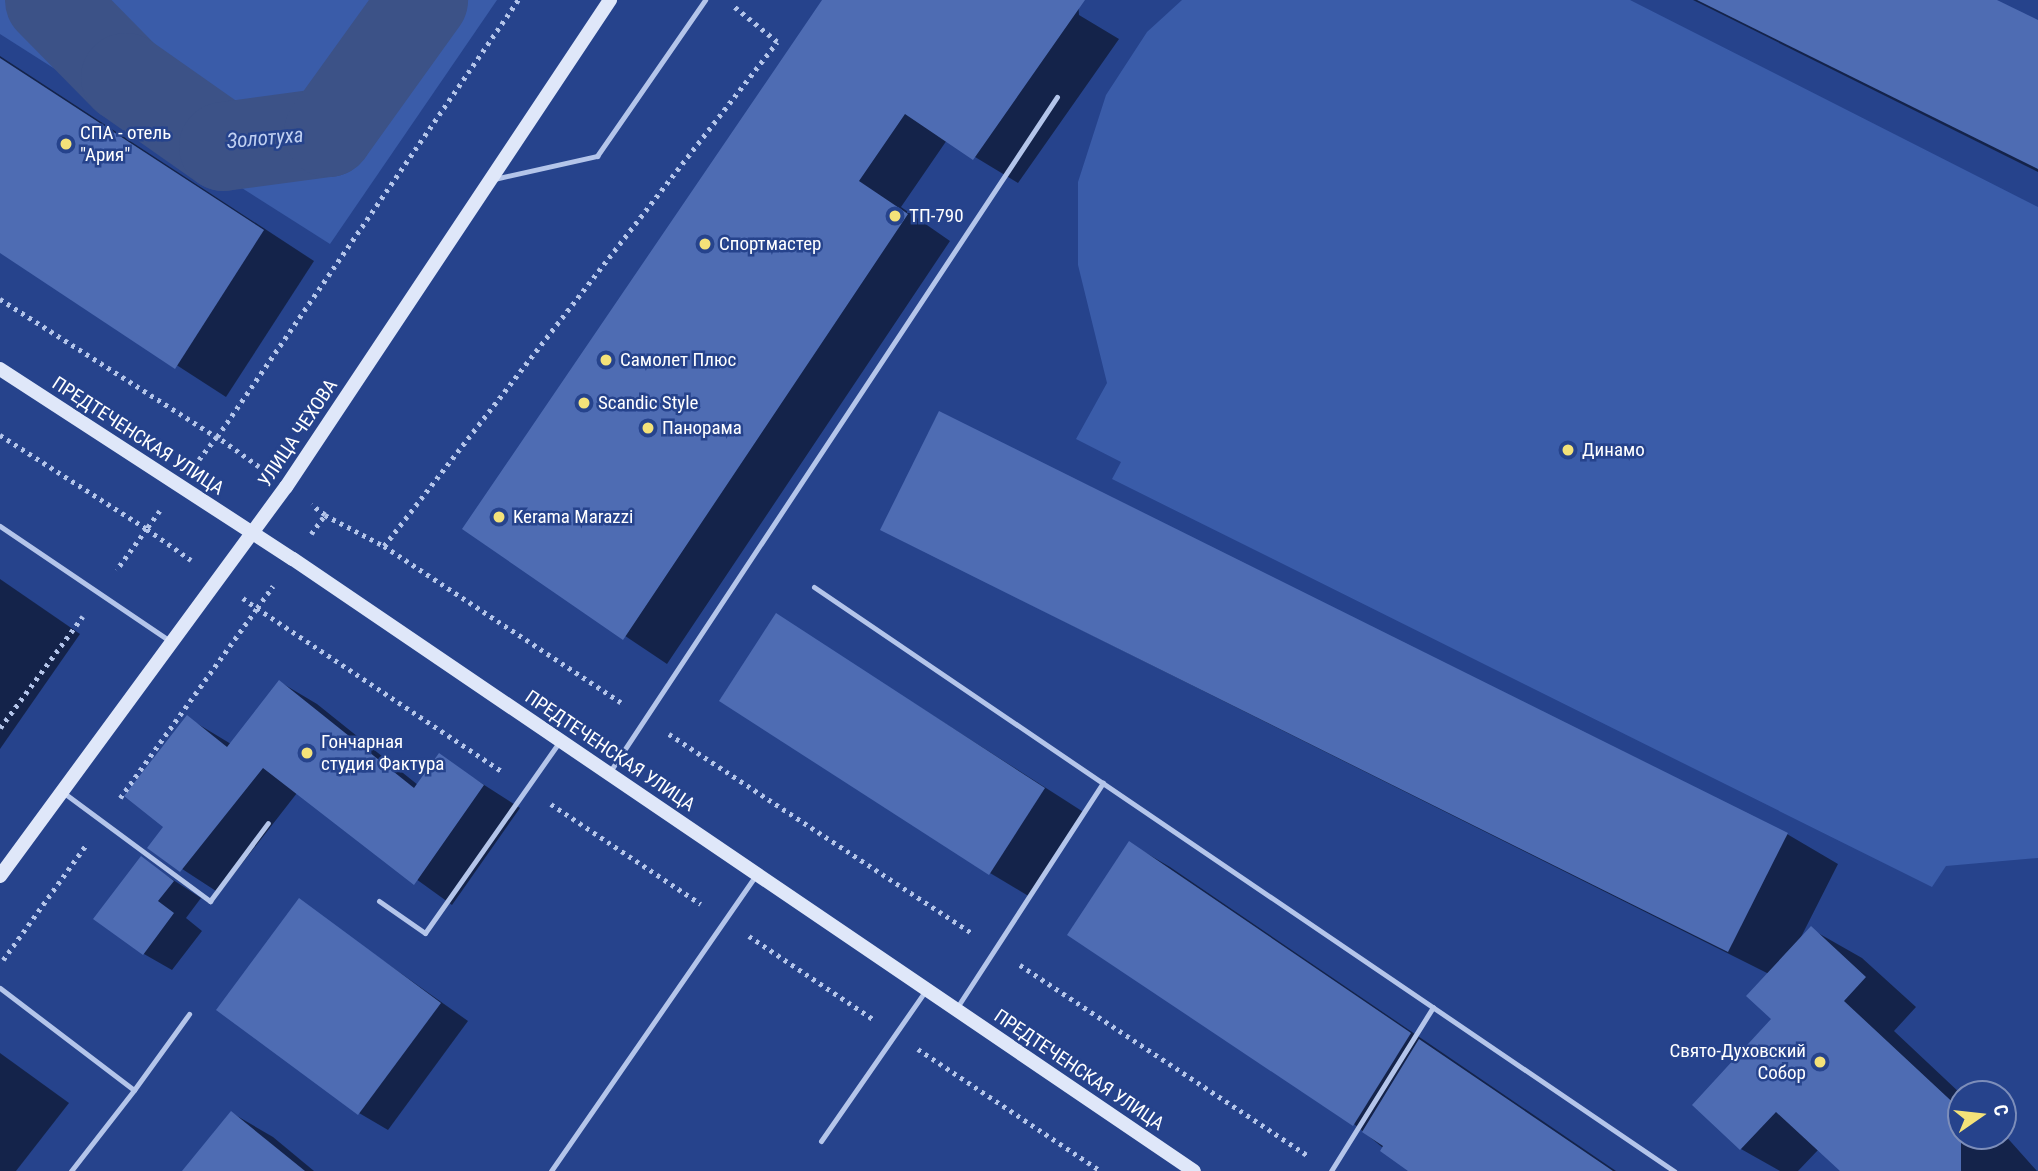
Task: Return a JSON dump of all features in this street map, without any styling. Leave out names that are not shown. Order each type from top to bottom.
[{"type":"street","name":"УЛИЦА ЧЕХОВА","points":[[0,876],[250,532],[610,0]]},
{"type":"street","name":"ПРЕДТЕЧЕНСКАЯ УЛИЦА","points":[[0,369],[250,532],[1194,1171]]},
{"type":"lane","points":[[491,179],[597,156],[705,0]]},
{"type":"lane","points":[[609,774],[1057,97]]},
{"type":"lane","points":[[0,526],[170,641]]},
{"type":"lane","points":[[814,587],[1674,1171]]},
{"type":"lane","points":[[379,901],[425,933],[560,741]]},
{"type":"lane","points":[[956,1009],[1103,783]]},
{"type":"lane","points":[[62,791],[210,901],[268,823]]},
{"type":"lane","points":[[551,1171],[757,874]]},
{"type":"lane","points":[[0,988],[134,1090]]},
{"type":"lane","points":[[821,1141],[926,990]]},
{"type":"lane","points":[[1331,1171],[1433,1007]]},
{"type":"lane","points":[[71,1171],[134,1090],[188,1014]]},
{"type":"path","points":[[147,528],[217,437],[518,0]]},
{"type":"path","points":[[384,546],[777,42],[726,0]]},
{"type":"path","points":[[0,299],[217,437]]},
{"type":"path","points":[[325,515],[384,546],[1331,1171]]},
{"type":"path","points":[[0,965],[257,608],[1101,1171]]},
{"type":"shaded area","points":[[0,0],[497,0],[330,244],[0,34]]},
{"type":"shaded area","name":"Динамо","points":[[1182,0],[1630,0],[2038,207],[2038,858],[1946,866],[1932,887],[1112,479],[1121,462],[1076,439],[1107,383],[1078,265],[1078,182],[1106,95],[1147,32]]},
{"type":"building","name":"Панорама","points":[[822,0],[1085,0],[973,160],[905,114],[859,181],[908,214],[623,640],[462,529]]},
{"type":"building","points":[[1697,0],[1997,0],[2038,20],[2038,169]]},
{"type":"building","name":"СПА - отель \"Ария\"","points":[[0,58],[264,230],[175,369],[0,253]]},
{"type":"building","points":[[939,411],[1788,833],[1728,952],[880,530]]},
{"type":"building","points":[[776,613],[1045,788],[989,875],[719,701]]},
{"type":"building","points":[[279,680],[414,788],[439,753],[484,785],[414,885],[263,768],[180,872],[147,848],[163,827],[124,796],[187,715],[227,747]]},
{"type":"building","points":[[1129,841],[1411,1033],[1353,1126],[1067,935]]},
{"type":"building","points":[[141,856],[174,881],[158,901],[174,913],[143,955],[93,919]]},
{"type":"building","points":[[299,898],[441,1003],[358,1115],[216,1010]]},
{"type":"building","name":"Свято-Духовский Собор","points":[[1811,926],[1866,977],[1844,1001],[1947,1097],[1947,1150],[1961,1150],[1961,1171],[1840,1171],[1776,1112],[1740,1150],[1692,1105],[1771,1019],[1746,996]]},
{"type":"building","points":[[1419,1039],[1613,1171],[1408,1171],[1380,1151],[1383,1146],[1362,1132]]},
{"type":"building","points":[[231,1111],[305,1171],[182,1171]]},
{"type":"waterway","name":"Золотуха","points":[[49,0],[125,77],[223,146],[328,132],[423,0]]},
{"type":"place","name":"СПА - отель \"Ария\"","points":[[66,144]]},
{"type":"place","name":"ТП-790","points":[[895,216]]},
{"type":"place","name":"Спортмастер","points":[[705,244]]},
{"type":"place","name":"Самолет Плюс","points":[[606,360]]},
{"type":"place","name":"Scandic Style","points":[[584,403]]},
{"type":"place","name":"Панорама","points":[[648,428]]},
{"type":"place","name":"Динамо","points":[[1568,450]]},
{"type":"place","name":"Kerama Marazzi","points":[[499,517]]},
{"type":"place","name":"Гончарная студия Фактура","points":[[307,753]]},
{"type":"place","name":"Свято-Духовский Собор","points":[[1820,1062]]}]
